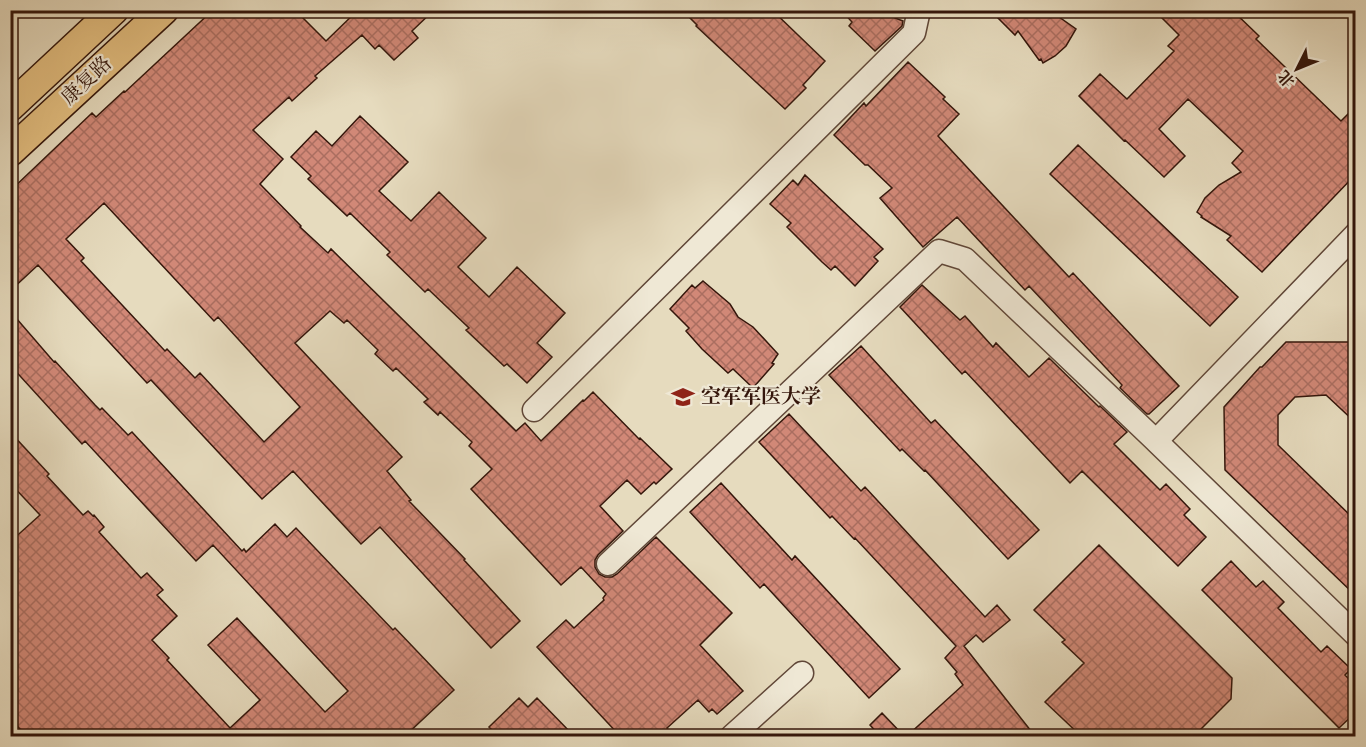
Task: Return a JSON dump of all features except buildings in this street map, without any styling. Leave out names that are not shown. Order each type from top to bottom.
[{"type":"main road","name":"康复路","points":[[10,107],[114,10]]},
{"type":"main road","name":"康复路","points":[[10,152],[164,10]]},
{"type":"street","points":[[534,410],[914,33],[919,10]]},
{"type":"street","points":[[1156,441],[1356,234]]},
{"type":"street","points":[[609,564],[939,251],[965,259],[1356,635]]},
{"type":"street","points":[[732,736],[802,673]]},
{"type":"place","name":"空军军医大学","points":[[683,397]]}]
